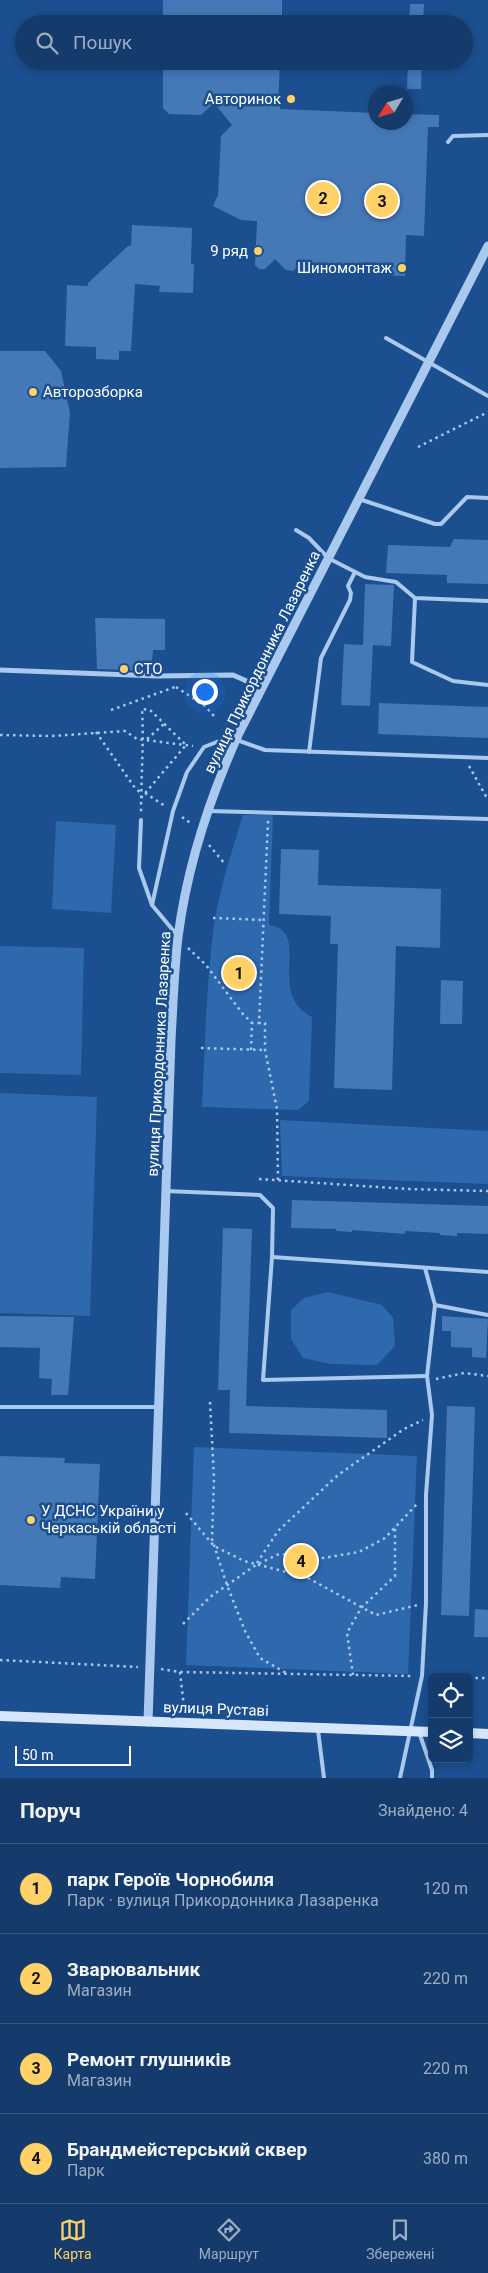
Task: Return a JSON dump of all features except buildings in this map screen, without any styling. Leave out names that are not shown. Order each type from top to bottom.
[{"type":"main road","name":"вулиця Руставі","points":[[0,1716],[428,1732]]},
{"type":"main road","points":[[473,1733],[488,1734]]},
{"type":"street","name":"вулиця Прикордонника Лазаренка","points":[[148,1722],[171,1040],[178,936],[193,864],[208,811],[238,736],[488,246]]},
{"type":"street","points":[[0,670],[157,676],[233,675],[262,688]]},
{"type":"lane","points":[[448,142],[453,136],[488,135]]},
{"type":"lane","points":[[386,338],[488,396]]},
{"type":"lane","points":[[358,498],[441,524],[467,497],[488,498]]},
{"type":"lane","points":[[296,530],[309,538],[328,558],[365,576],[396,582],[414,598],[488,602]]},
{"type":"lane","points":[[310,752],[321,658],[350,600],[348,586],[355,572]]},
{"type":"lane","points":[[414,598],[412,662],[453,682],[488,684]]},
{"type":"lane","points":[[152,905],[173,811],[187,772],[204,747],[238,736],[258,749],[488,758]]},
{"type":"lane","points":[[208,811],[488,819]]},
{"type":"lane","points":[[141,820],[139,868],[152,905],[178,936]]},
{"type":"lane","points":[[166,1191],[260,1195],[273,1208],[272,1257],[263,1380],[427,1376]]},
{"type":"lane","points":[[272,1257],[488,1272]]},
{"type":"lane","points":[[400,1778],[414,1731],[422,1676],[426,1603],[426,1495],[432,1415],[427,1376],[434,1305],[425,1268]]},
{"type":"lane","points":[[434,1305],[488,1315]]},
{"type":"lane","points":[[0,1407],[158,1407]]},
{"type":"lane","points":[[317,1728],[324,1778]]},
{"type":"lane","points":[[414,1731],[432,1770],[432,1778]]},
{"type":"path","points":[[418,447],[464,422],[488,412]]},
{"type":"path","points":[[157,676],[205,706],[214,716]]},
{"type":"path","points":[[111,710],[183,684]]},
{"type":"path","points":[[141,820],[145,739],[142,710],[150,710],[186,745]]},
{"type":"path","points":[[145,739],[164,724]]},
{"type":"path","points":[[0,735],[52,736],[124,731],[137,739],[204,747]]},
{"type":"path","points":[[96,732],[135,788],[141,792]]},
{"type":"path","points":[[141,798],[186,745]]},
{"type":"path","points":[[464,757],[488,800]]},
{"type":"path","points":[[259,1023],[269,813]]},
{"type":"path","points":[[208,839],[208,844],[225,864]]},
{"type":"path","points":[[213,918],[264,920]]},
{"type":"path","points":[[178,936],[206,965],[242,1013],[252,1023],[265,1023],[265,1050],[277,1109],[278,1180]]},
{"type":"path","points":[[251,1050],[252,1023]]},
{"type":"path","points":[[201,1048],[265,1050]]},
{"type":"path","points":[[260,1178],[488,1192]]},
{"type":"path","points":[[427,1376],[436,1378],[464,1373],[488,1376]]},
{"type":"path","points":[[210,1402],[214,1478],[212,1539],[226,1585],[245,1631],[260,1658],[286,1673]]},
{"type":"path","points":[[256,1564],[278,1531],[338,1475],[404,1429],[432,1415]]},
{"type":"path","points":[[183,1624],[210,1597],[226,1585],[256,1564],[279,1554],[323,1558],[359,1552],[384,1538],[426,1495]]},
{"type":"path","points":[[186,1514],[214,1546],[244,1561],[306,1577],[376,1615],[426,1603]]},
{"type":"path","points":[[353,1675],[346,1633],[361,1608],[395,1576],[395,1525]]},
{"type":"path","points":[[0,1660],[138,1667]]},
{"type":"path","points":[[160,1669],[180,1672],[422,1676]]},
{"type":"path","points":[[180,1672],[184,1707]]},
{"type":"path","points":[[473,1678],[488,1678]]},
{"type":"shaded area","points":[[243,815],[273,815],[269,925],[282,930],[288,939],[290,951],[289,979],[292,994],[298,1007],[312,1017],[309,1101],[298,1110],[202,1107],[207,993],[214,925],[223,883]]},
{"type":"shaded area","points":[[56,821],[116,825],[111,913],[52,909]]},
{"type":"shaded area","points":[[0,946],[84,948],[81,1075],[0,1073]]},
{"type":"shaded area","points":[[0,1093],[97,1097],[90,1316],[0,1313]]},
{"type":"shaded area","points":[[280,1120],[488,1131],[488,1184],[282,1176]]},
{"type":"shaded area","points":[[328,1292],[382,1305],[393,1318],[395,1346],[377,1365],[331,1364],[303,1358],[291,1339],[291,1310],[304,1298]]},
{"type":"shaded area","points":[[194,1447],[417,1456],[408,1674],[186,1665]]},
{"type":"place","name":"Авторинок","points":[[291,99]]},
{"type":"place","name":"Зварювальник","points":[[323,198]]},
{"type":"place","name":"Ремонт глушників","points":[[382,201]]},
{"type":"place","name":"9 ряд","points":[[258,251]]},
{"type":"place","name":"Шиномонтаж","points":[[402,268]]},
{"type":"place","name":"Авторозборка","points":[[33,392]]},
{"type":"place","name":"СТО","points":[[124,669]]},
{"type":"place","name":"парк Героїв Чорнобиля","points":[[239,973]]},
{"type":"place","name":"У ДСНС України у Черкаській області","points":[[31,1520]]},
{"type":"place","name":"Брандмейстерський сквер","points":[[301,1561]]}]
